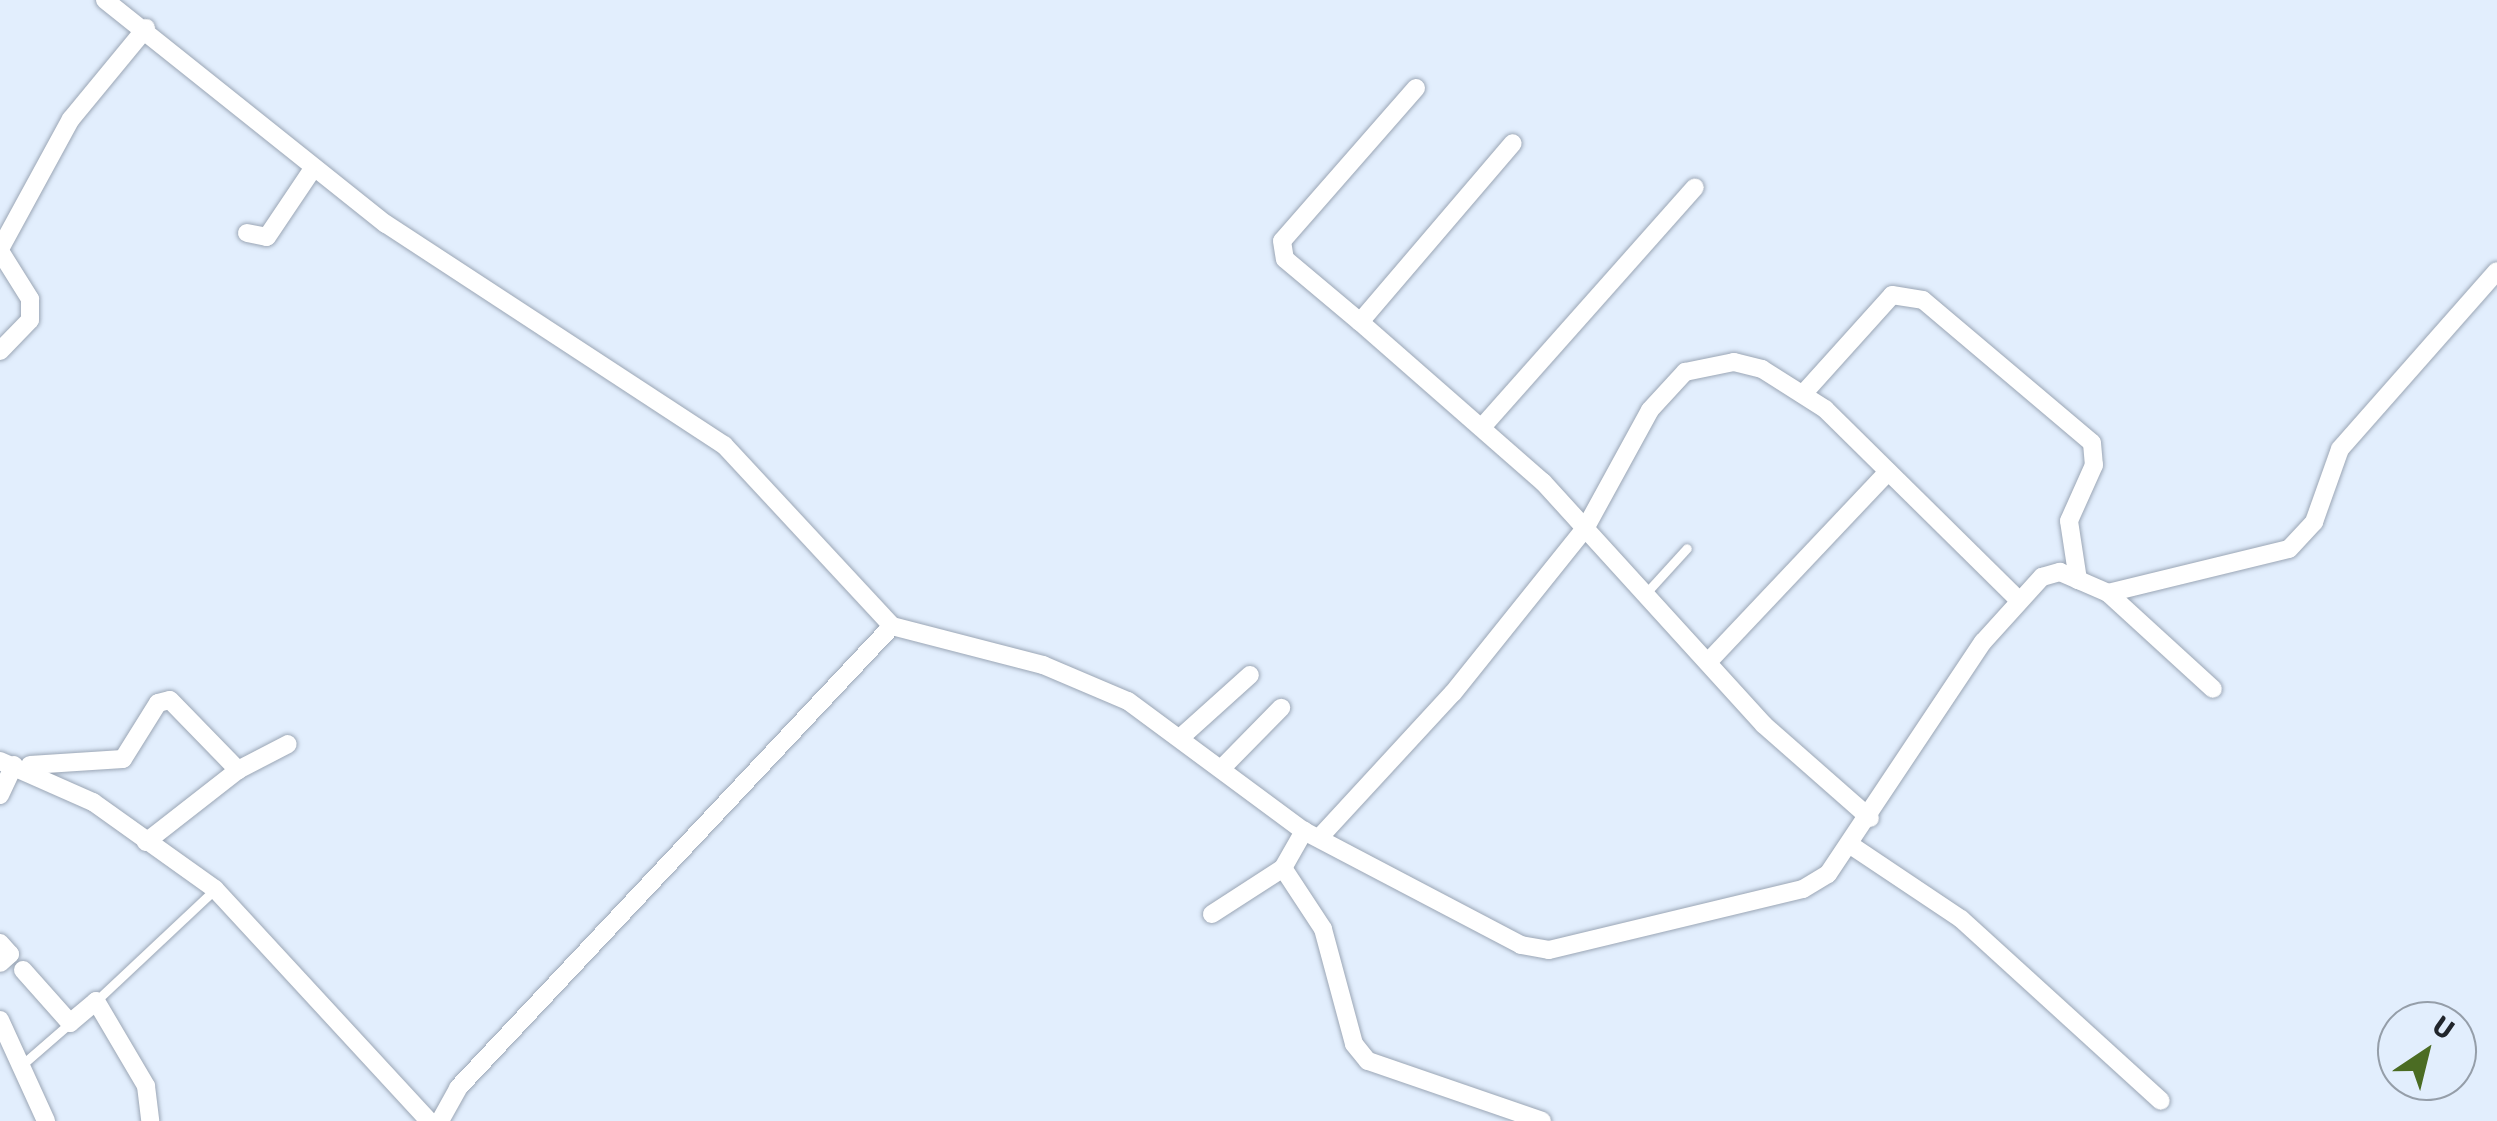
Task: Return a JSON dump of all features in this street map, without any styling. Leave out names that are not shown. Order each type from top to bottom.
[{"type":"street","points":[[105,0],[146,28],[312,170],[724,445],[892,626],[1074,677],[1180,738],[1312,834],[1520,945],[1549,950],[1803,889],[1852,846],[2018,599],[2042,577],[2078,580],[2108,594],[2213,689]]},
{"type":"street","points":[[0,351],[30,320],[30,300],[0,250],[71,119],[146,28]]},
{"type":"street","points":[[1416,88],[1282,241],[1285,259],[1484,426],[1647,592],[1764,725],[1870,818]]},
{"type":"street","points":[[1360,322],[1513,143]]},
{"type":"street","points":[[248,233],[267,237],[312,170]]},
{"type":"street","points":[[1484,426],[1694,187]]},
{"type":"street","points":[[2108,594],[2290,549],[2314,522],[2340,448],[2496,274]]},
{"type":"street","points":[[1803,394],[1892,294],[1923,300],[2092,443],[2094,465],[2069,521],[2078,580]]},
{"type":"street","points":[[1212,914],[1283,868],[1312,834],[1454,693],[1586,527],[1650,410],[1685,372],[1734,362],[1803,394],[2018,599]]},
{"type":"street","points":[[1710,660],[1888,472]]},
{"type":"street","points":[[440,1121],[458,1088],[892,626]]},
{"type":"street","points":[[1180,738],[1250,675]]},
{"type":"street","points":[[7,763],[123,759],[158,703],[170,700],[238,770]]},
{"type":"street","points":[[1221,769],[1281,708]]},
{"type":"street","points":[[146,842],[238,770],[288,744]]},
{"type":"street","points":[[0,795],[7,763]]},
{"type":"street","points":[[7,763],[93,802],[214,889],[429,1121]]},
{"type":"street","points":[[1852,846],[1960,919],[2161,1101]]},
{"type":"street","points":[[1283,868],[1323,929],[1354,1044],[1368,1062],[1542,1121]]},
{"type":"street","points":[[0,943],[10,954],[0,963]]},
{"type":"street","points":[[23,970],[70,1023],[96,1000],[146,1086],[150,1121]]},
{"type":"street","points":[[0,1020],[24,1063],[46,1121]]},
{"type":"lane","points":[[1647,592],[1686,548]]},
{"type":"lane","points":[[96,1000],[214,889]]},
{"type":"lane","points":[[24,1063],[70,1023]]}]
